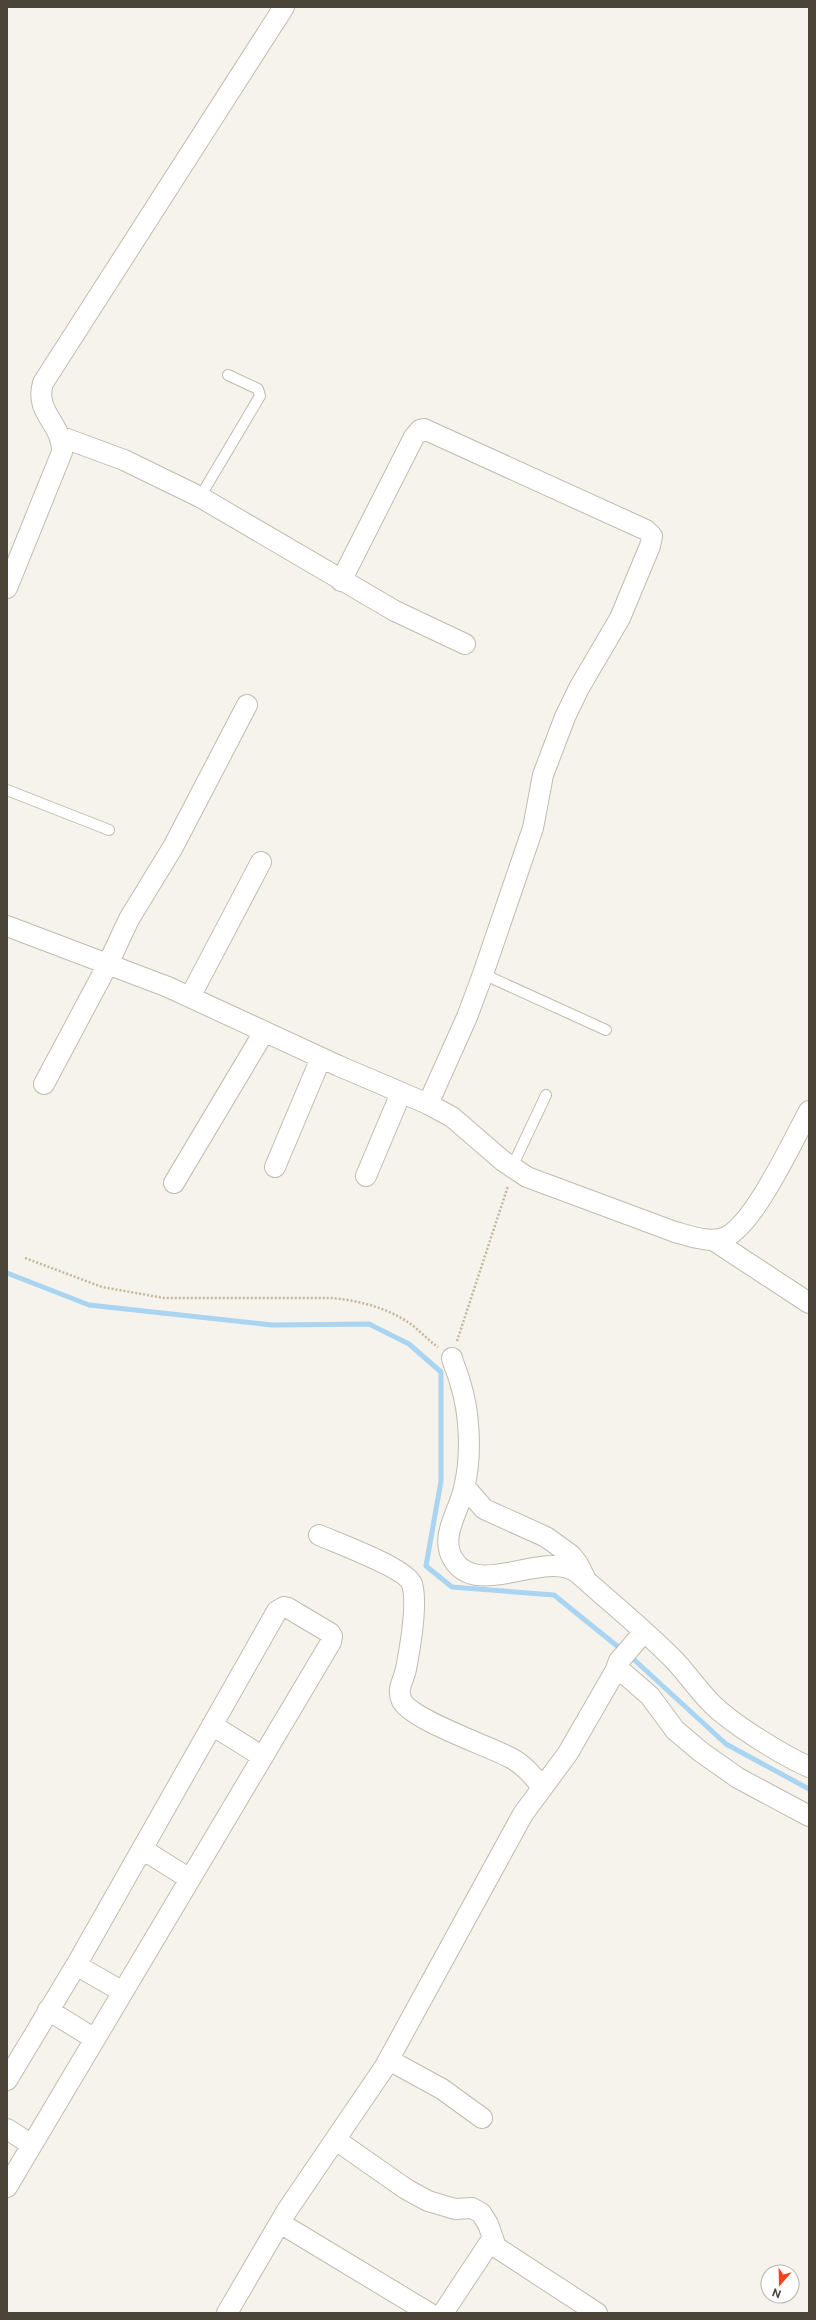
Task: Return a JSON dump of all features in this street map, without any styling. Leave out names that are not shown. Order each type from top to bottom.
[{"type":"street","points":[[7,588],[60,458],[62,444],[40,399],[44,383],[284,7]]},
{"type":"street","points":[[341,581],[414,437],[420,430],[424,429],[639,527],[652,536],[650,546],[623,611],[579,688],[543,775],[533,828],[483,974],[467,1017],[428,1104]]},
{"type":"street","points":[[59,436],[124,460],[200,497],[341,581],[395,611],[465,644]]},
{"type":"street","points":[[44,1084],[108,964],[129,919],[152,884],[248,705]]},
{"type":"street","points":[[190,997],[261,862]]},
{"type":"street","points":[[7,926],[190,997],[321,1058],[428,1104],[452,1117],[513,1168],[542,1182],[675,1232],[713,1240],[809,1303]]},
{"type":"street","points":[[174,1183],[264,1032]]},
{"type":"street","points":[[275,1167],[321,1058]]},
{"type":"street","points":[[366,1176],[401,1093]]},
{"type":"street","points":[[713,1240],[726,1237],[751,1211],[809,1111]]},
{"type":"street","points":[[452,1358],[461,1383],[466,1415],[468,1456],[465,1487],[450,1528],[449,1540],[452,1558],[457,1565],[464,1570],[491,1575],[557,1566],[579,1574],[642,1635],[676,1662],[711,1703],[724,1715],[809,1767]]},
{"type":"street","points":[[465,1487],[484,1509],[546,1537],[571,1554],[578,1564],[587,1583]]},
{"type":"street","points":[[319,1535],[387,1565],[404,1574],[411,1583],[413,1611],[406,1670],[398,1690],[402,1702],[427,1720],[513,1759],[530,1772],[542,1787]]},
{"type":"street","points":[[7,2080],[76,1965],[277,1611],[284,1607],[288,1608],[330,1633],[332,1636],[331,1642],[7,2187]]},
{"type":"street","points":[[227,2313],[280,2223],[389,2060],[523,1814],[568,1753],[618,1664],[642,1635]]},
{"type":"street","points":[[618,1664],[650,1696],[674,1730],[696,1748],[738,1778],[809,1816]]},
{"type":"street","points":[[212,1725],[263,1757]]},
{"type":"street","points":[[142,1849],[190,1879]]},
{"type":"street","points":[[76,1965],[123,1992]]},
{"type":"street","points":[[48,2010],[95,2039]]},
{"type":"street","points":[[389,2060],[442,2090],[482,2118]]},
{"type":"street","points":[[7,2129],[32,2145]]},
{"type":"street","points":[[336,2140],[406,2189],[428,2200],[455,2209],[472,2208],[481,2212],[488,2224],[492,2239],[496,2246],[597,2313]]},
{"type":"street","points":[[280,2223],[429,2313]]},
{"type":"street","points":[[444,2313],[492,2239]]},
{"type":"lane","points":[[200,497],[260,396],[258,389],[228,375]]},
{"type":"lane","points":[[7,790],[109,830]]},
{"type":"lane","points":[[483,974],[606,1030]]},
{"type":"lane","points":[[513,1168],[546,1095]]},
{"type":"path","points":[[25,1258],[102,1287],[164,1298],[333,1298],[352,1300],[389,1312],[411,1324],[452,1358],[513,1168]]},
{"type":"waterway","points":[[7,1273],[89,1305],[272,1325],[369,1324],[409,1344],[441,1372],[441,1481],[426,1566],[452,1587],[554,1595],[622,1650]]},
{"type":"waterway","points":[[629,1655],[726,1744],[809,1789]]}]
